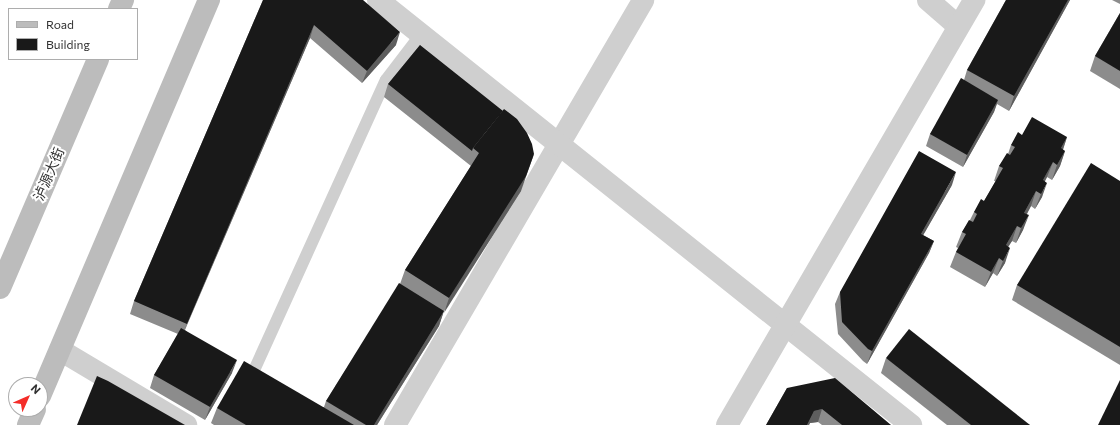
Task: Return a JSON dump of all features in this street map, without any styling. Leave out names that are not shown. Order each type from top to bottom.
[{"type":"main road","points":[[48,378],[209,0]]},
{"type":"main road","name":"泸源大街","points":[[0,288],[98,60]]},
{"type":"street","points":[[378,0],[911,425]]},
{"type":"street","points":[[395,425],[560,145],[643,0]]},
{"type":"street","points":[[928,0],[958,26]]},
{"type":"street","points":[[727,425],[974,0]]},
{"type":"street","points":[[60,350],[186,425]]},
{"type":"lane","points":[[251,377],[386,80],[421,34]]},
{"type":"building","points":[[263,0],[363,0],[400,32],[367,71],[314,25],[187,324],[134,301]]},
{"type":"building","points":[[1006,0],[1068,0],[1014,96],[967,70]]},
{"type":"building","points":[[1120,13],[1120,71],[1095,56]]},
{"type":"building","points":[[420,45],[503,111],[472,151],[388,84]]},
{"type":"building","points":[[961,78],[998,100],[967,155],[930,134]]},
{"type":"building","points":[[504,109],[517,119],[527,133],[532,144],[534,154],[526,176],[449,298],[405,270],[479,153],[473,148]]},
{"type":"building","points":[[1032,117],[1067,137],[1061,148],[1065,151],[1057,165],[1053,162],[1043,180],[1047,183],[1041,194],[1036,191],[1024,213],[1029,215],[1021,228],[1017,226],[1006,245],[1010,248],[1003,261],[999,258],[991,272],[956,252],[966,234],[962,232],[969,220],[973,222],[977,214],[974,212],[981,199],[984,201],[1003,168],[999,166],[1007,153],[1010,155],[1015,147],[1011,145],[1018,132],[1022,135]]},
{"type":"building","points":[[919,151],[956,172],[921,234],[934,241],[872,351],[868,349],[842,322],[840,292]]},
{"type":"building","points":[[1091,163],[1120,181],[1120,347],[1017,285]]},
{"type":"building","points":[[399,283],[444,311],[374,425],[366,425],[326,401]]},
{"type":"building","points":[[181,328],[237,360],[210,407],[154,375]]},
{"type":"building","points":[[909,329],[1030,425],[971,425],[886,358]]},
{"type":"building","points":[[244,361],[354,425],[246,425],[217,408]]},
{"type":"building","points":[[97,376],[108,381],[185,425],[77,425]]},
{"type":"building","points":[[835,378],[891,425],[842,425],[822,409],[814,411],[807,425],[766,425],[787,388]]},
{"type":"building","points":[[1120,380],[1120,425],[1098,425]]}]
